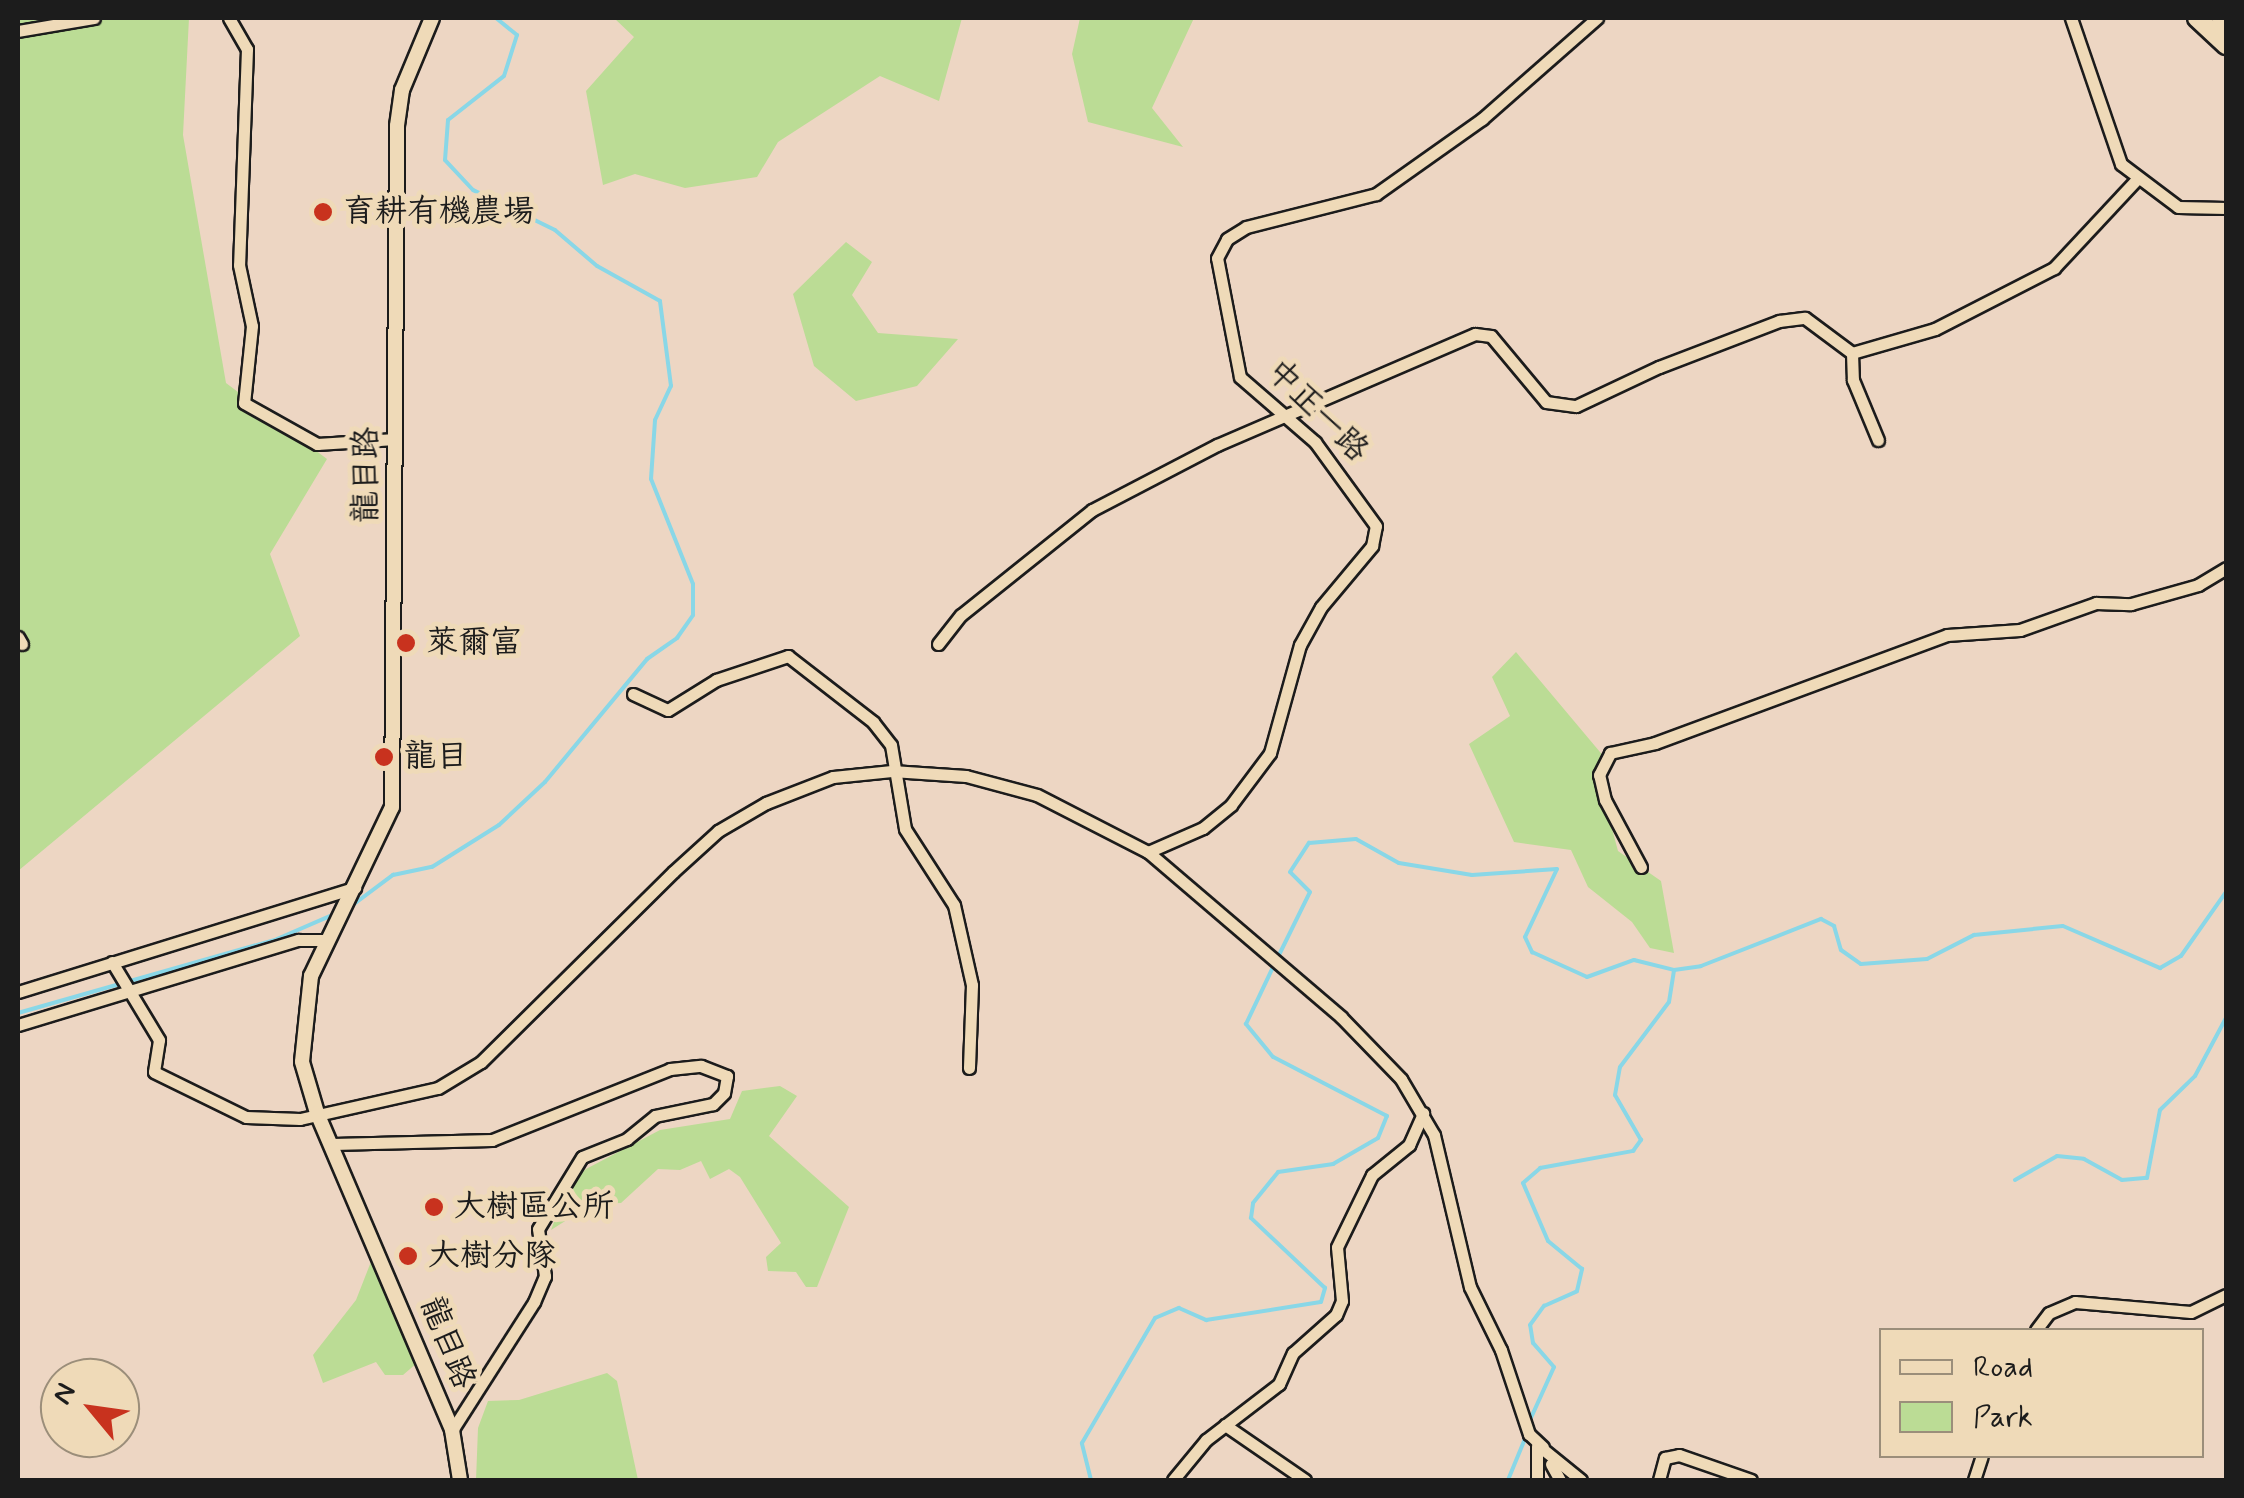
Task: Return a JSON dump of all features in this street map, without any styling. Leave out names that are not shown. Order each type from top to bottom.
[{"type":"main road","points":[[2198,18],[2226,45]]},
{"type":"street","points":[[18,31],[94,18]]},
{"type":"street","points":[[229,18],[247,48],[239,264],[252,326],[244,403],[318,444],[395,438]]},
{"type":"street","name":"龍目路","points":[[432,18],[415,56],[397,126],[392,807],[329,936],[304,1010],[302,1062],[317,1113],[452,1430],[460,1480]]},
{"type":"street","name":"中正一路","points":[[1148,852],[1203,828],[1231,805],[1260,766],[1280,729],[1300,645],[1321,607],[1372,546],[1376,526],[1337,469],[1240,378],[1217,258],[1226,240],[1246,227],[1376,194],[1482,118],[1597,18]]},
{"type":"street","points":[[2071,18],[2098,111],[2121,164],[2136,180],[2178,208],[2226,208]]},
{"type":"street","points":[[1852,353],[1935,329],[2054,268],[2136,180]]},
{"type":"street","points":[[938,644],[961,616],[1092,510],[1284,417],[1485,333],[1538,395],[1561,406],[1576,406],[1659,367],[1796,318],[1820,324],[1852,353],[1854,380],[1878,440]]},
{"type":"street","points":[[1642,867],[1604,800],[1599,775],[1610,753],[1654,743],[1947,635],[2020,630],[2096,603],[2131,604],[2198,584],[2226,568]]},
{"type":"street","points":[[633,694],[668,710],[716,680],[782,655],[796,657],[874,722],[891,745],[892,771],[905,830],[954,905],[972,986],[969,1068]]},
{"type":"street","points":[[113,966],[159,1040],[154,1072],[246,1117],[300,1119],[438,1088],[524,1026],[718,831],[816,783],[892,771],[966,776],[1037,795],[1148,852],[1353,1030],[1401,1079],[1423,1113],[1470,1287],[1524,1420],[1536,1441],[1581,1480]]},
{"type":"street","points":[[18,992],[113,966],[355,888]]},
{"type":"street","points":[[18,1026],[298,940],[329,936]]},
{"type":"street","points":[[333,1144],[492,1140],[670,1069],[701,1066],[727,1076],[724,1093],[712,1104],[655,1116],[626,1139],[582,1157],[538,1229],[545,1276],[534,1302],[452,1430]]},
{"type":"street","points":[[1174,1480],[1225,1425],[1279,1384],[1293,1353],[1336,1316],[1342,1302],[1336,1247],[1372,1175],[1408,1145],[1423,1113]]},
{"type":"street","points":[[2038,1328],[2049,1313],[2074,1302],[2191,1312],[2226,1295]]},
{"type":"street","points":[[1225,1425],[1305,1480]]},
{"type":"street","points":[[1536,1441],[1537,1480]]},
{"type":"street","points":[[1659,1480],[1665,1458],[1679,1455],[1751,1480]]},
{"type":"street","points":[[1551,1464],[1560,1480]]},
{"type":"green space","points":[[18,18],[189,18],[183,135],[226,383],[327,459],[270,554],[300,636],[18,871]]},
{"type":"green space","points":[[614,18],[962,18],[939,101],[880,76],[778,142],[757,177],[685,188],[635,174],[603,185],[586,91],[634,37]]},
{"type":"green space","points":[[1080,18],[1194,18],[1152,108],[1183,147],[1088,122],[1072,54]]},
{"type":"green space","points":[[846,242],[872,262],[852,295],[878,333],[958,339],[917,386],[856,401],[814,366],[793,294]]},
{"type":"green space","points":[[1516,652],[1605,758],[1604,799],[1618,851],[1661,881],[1674,953],[1650,948],[1632,922],[1588,887],[1571,850],[1514,842],[1469,744],[1510,716],[1492,677]]},
{"type":"green space","points":[[780,1086],[797,1096],[769,1136],[849,1207],[817,1287],[806,1287],[796,1272],[768,1271],[766,1257],[781,1243],[740,1177],[729,1169],[710,1179],[701,1161],[680,1170],[658,1169],[621,1203],[592,1204],[551,1230],[567,1187],[586,1169],[660,1130],[730,1119],[742,1091]]},
{"type":"green space","points":[[376,1249],[417,1363],[403,1375],[385,1375],[376,1362],[323,1383],[313,1355],[356,1300]]},
{"type":"green space","points":[[607,1373],[617,1381],[638,1480],[476,1480],[478,1428],[488,1401],[519,1400]]},
{"type":"waterway","points":[[350,907],[393,875],[432,867],[499,825],[545,782],[647,659],[677,638],[693,615],[693,584],[651,479],[655,420],[671,386],[660,301],[597,266],[555,230],[473,190],[445,160],[448,120],[504,76],[517,35],[496,18]]},
{"type":"waterway","points":[[1278,957],[1310,892],[1290,872],[1309,843],[1356,839],[1399,863],[1472,875],[1557,869],[1525,937],[1532,952],[1587,977],[1634,960],[1674,970],[1701,966],[1821,919],[1834,926],[1841,950],[1861,964],[1927,959],[1974,935],[2063,926],[2160,968],[2181,956],[2226,892]]},
{"type":"waterway","points":[[18,1013],[277,939],[337,913]]},
{"type":"waterway","points":[[1091,1480],[1082,1443],[1155,1318],[1179,1308],[1206,1320],[1321,1302],[1325,1288],[1251,1218],[1253,1203],[1278,1172],[1333,1164],[1378,1138],[1387,1116],[1273,1057],[1246,1024],[1274,965]]},
{"type":"waterway","points":[[1530,1420],[1554,1367],[1533,1343],[1530,1325],[1544,1306],[1577,1291],[1582,1269],[1548,1241],[1523,1183],[1540,1168],[1633,1151],[1641,1140],[1615,1095],[1620,1067],[1669,1002],[1674,970]]},
{"type":"waterway","points":[[2015,1180],[2057,1156],[2084,1159],[2122,1180],[2147,1178],[2160,1110],[2195,1076],[2226,1018]]},
{"type":"waterway","points":[[1508,1480],[1527,1434]]},
{"type":"place","name":"育耕有機農場","points":[[323,212]]},
{"type":"place","name":"萊爾富","points":[[406,643]]},
{"type":"place","name":"龍目","points":[[384,757]]},
{"type":"place","name":"大樹區公所","points":[[434,1207]]},
{"type":"place","name":"大樹分隊","points":[[408,1256]]}]
